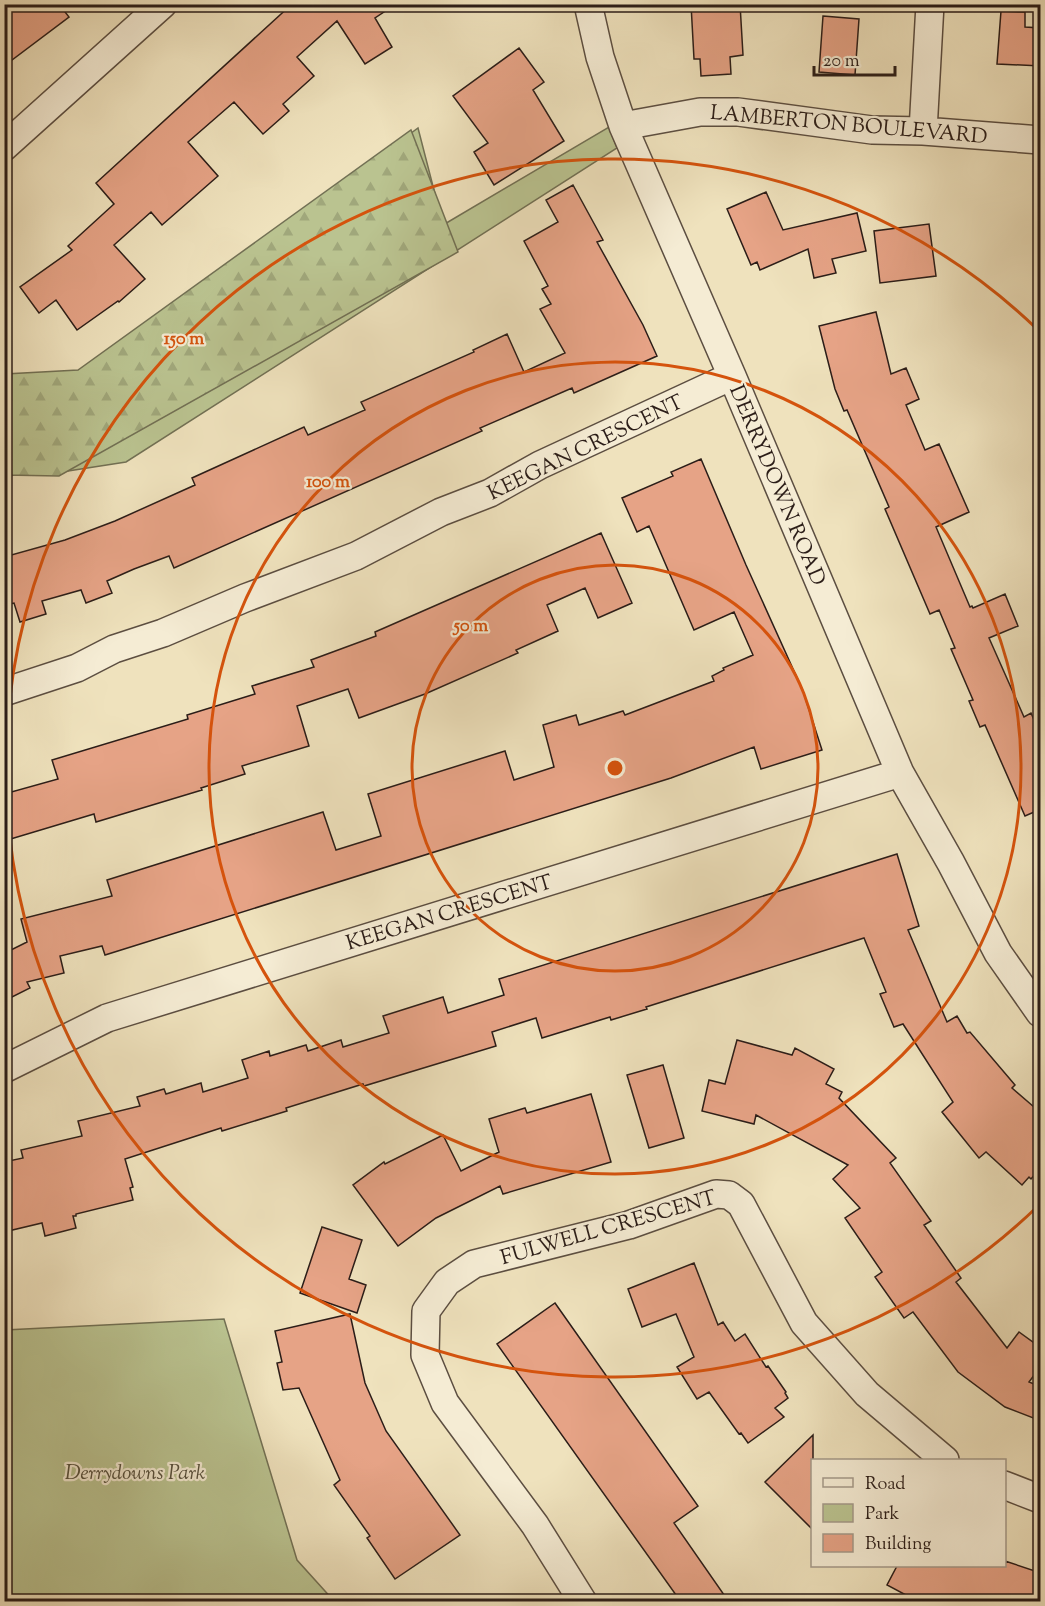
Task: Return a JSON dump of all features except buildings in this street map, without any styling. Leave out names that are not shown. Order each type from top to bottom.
[{"type":"street","points":[[4,147],[163,4]]},
{"type":"street","name":"DERRYDOWN ROAD","points":[[588,4],[600,57],[623,126],[900,772],[998,953],[1041,1013]]},
{"type":"street","points":[[923,131],[930,4]]},
{"type":"street","name":"LAMBERTON BOULEVARD","points":[[623,126],[700,112],[738,112],[872,130],[923,131],[1041,140]]},
{"type":"street","name":"KEEGAN CRESCENT","points":[[4,692],[77,668],[114,648],[163,633],[245,598],[356,556],[441,512],[490,493],[540,465],[732,376]]},
{"type":"street","name":"KEEGAN CRESCENT","points":[[4,1069],[107,1018],[900,772]]},
{"type":"street","name":"FULWELL CRESCENT","points":[[583,1602],[535,1525],[445,1403],[425,1355],[426,1311],[447,1282],[474,1264],[629,1225],[716,1194],[729,1195],[741,1204],[804,1323],[867,1394],[943,1459]]},
{"type":"street","points":[[1006,1485],[1041,1499]]},
{"type":"green space","points":[[609,127],[617,148],[126,462],[68,471],[5,476],[4,393],[98,365],[418,128],[443,225]]},
{"type":"green space","points":[[411,130],[458,252],[59,476],[5,475],[5,374],[78,370]]},
{"type":"green space","name":"Derrydowns Park","points":[[224,1319],[297,1560],[334,1601],[5,1601],[5,1330]]}]
